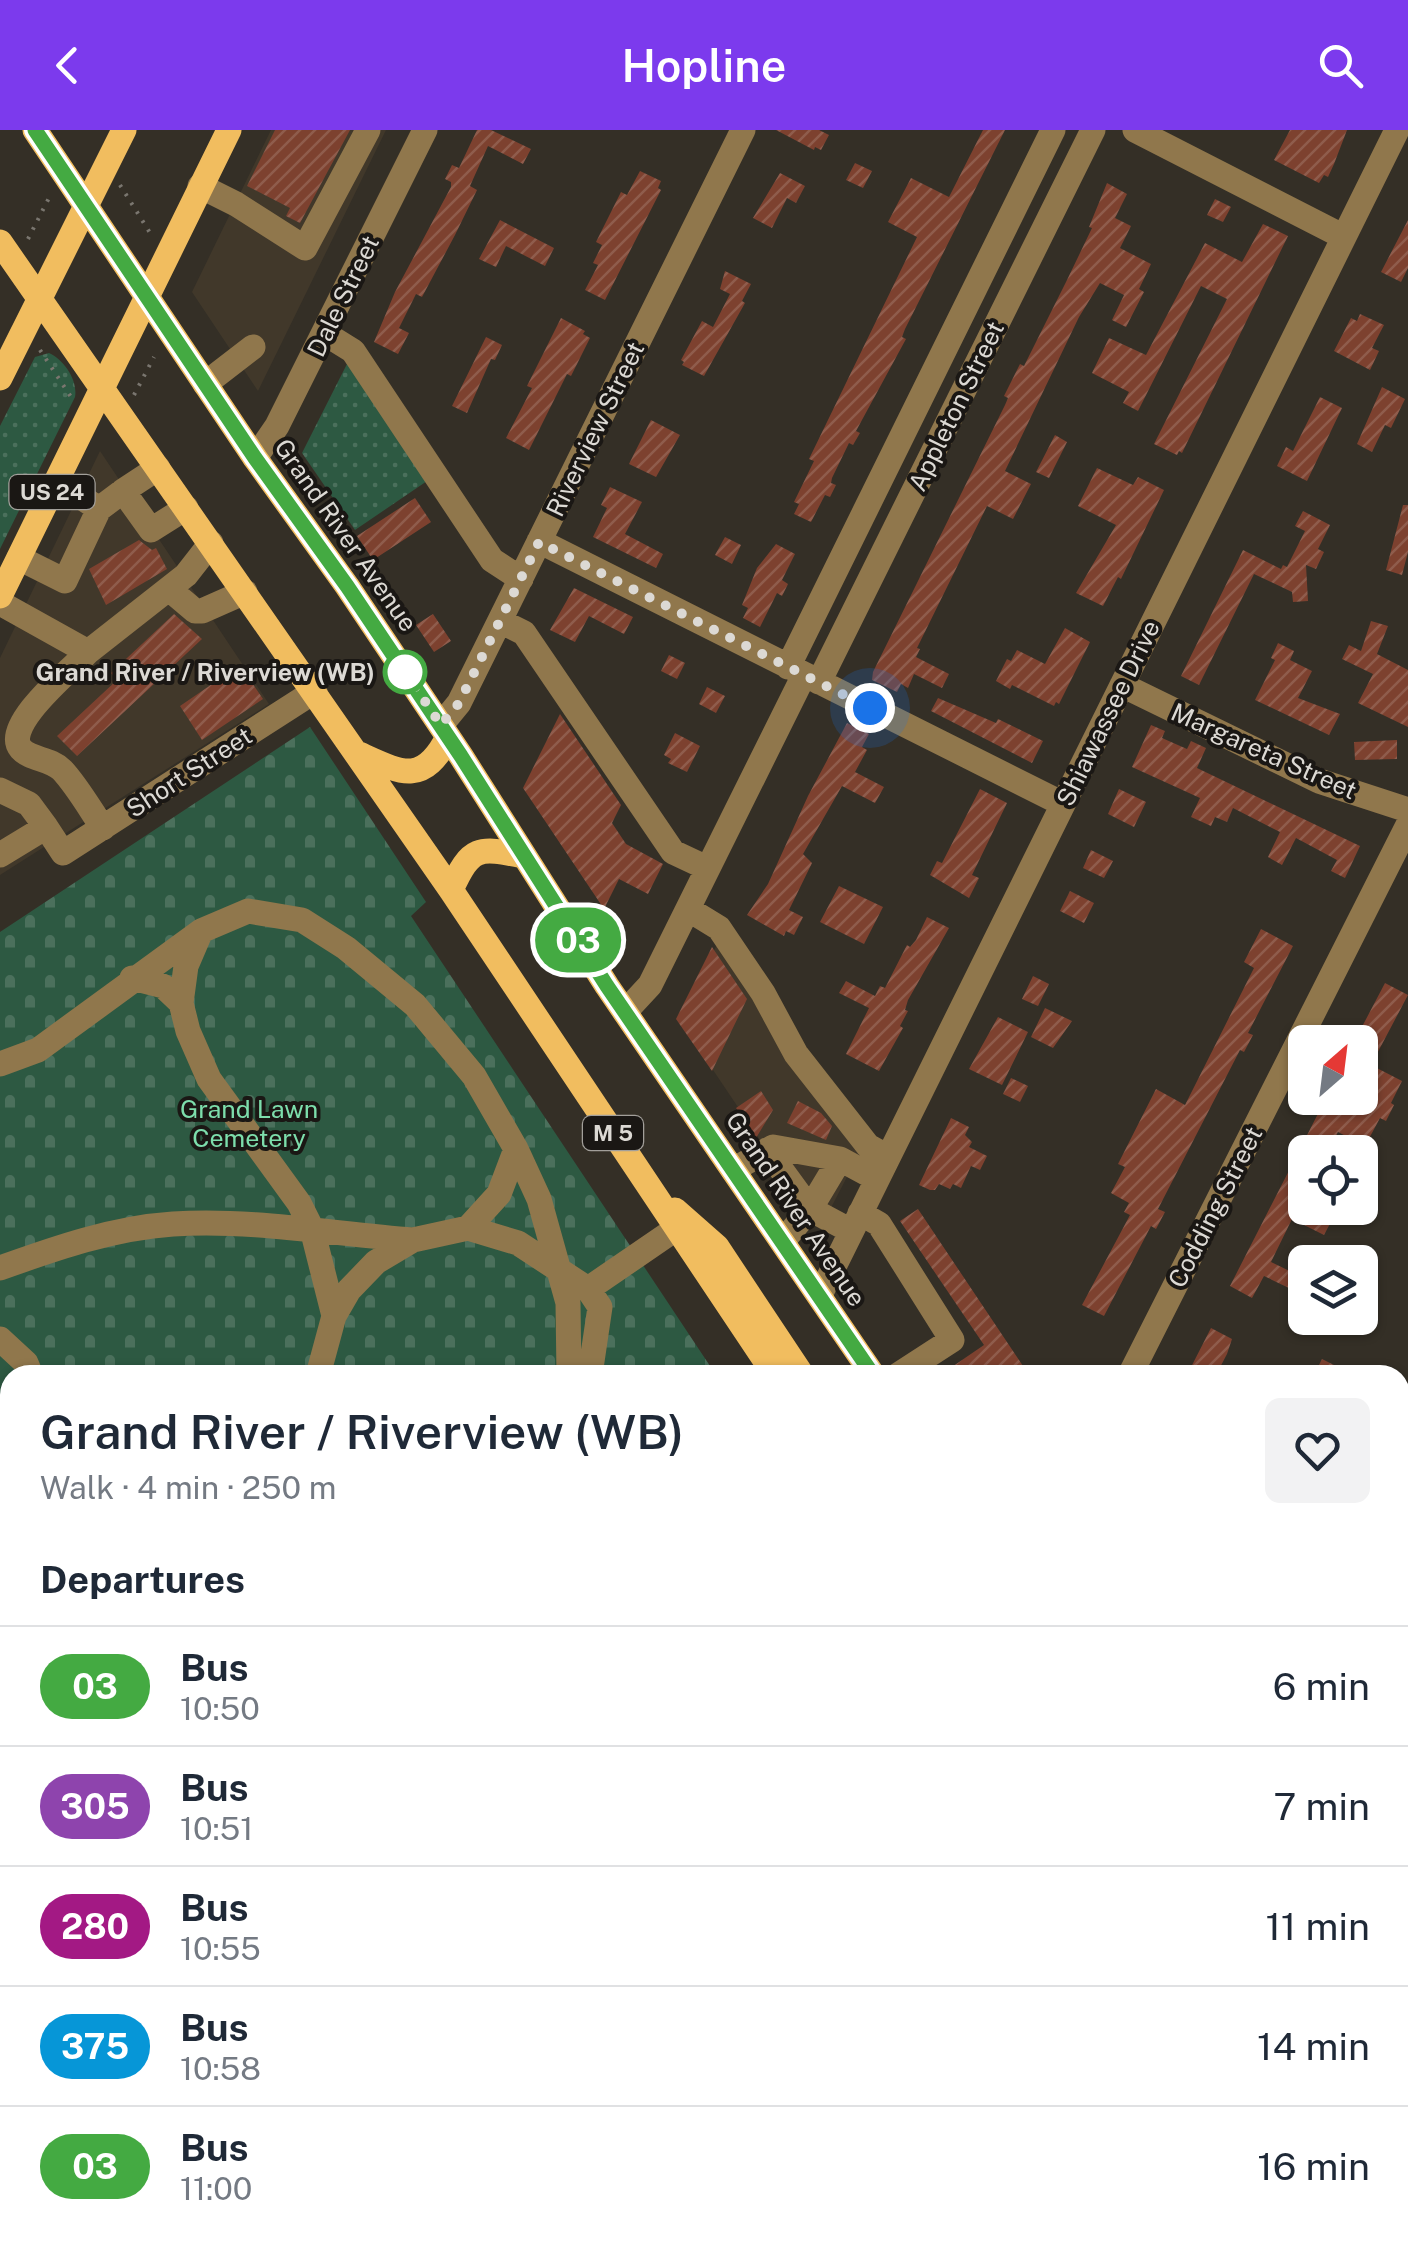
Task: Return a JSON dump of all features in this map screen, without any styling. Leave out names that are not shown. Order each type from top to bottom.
[{"type":"main road","name":"Grand River Avenue","points":[[35,130],[255,458],[347,586],[624,1012],[866,1365]]},
{"type":"main road","points":[[0,378],[6,352],[40,300],[124,130]]},
{"type":"main road","name":"US 24","points":[[0,600],[229,130]]},
{"type":"main road","name":"M 5","points":[[0,242],[452,890],[768,1365]]},
{"type":"main road","points":[[358,754],[404,773],[423,769],[440,753],[444,731]]},
{"type":"main road","points":[[452,890],[468,856],[479,850],[523,856]]},
{"type":"main road","points":[[649,1186],[717,1247],[795,1365]]},
{"type":"street","points":[[200,186],[305,248],[368,130]]},
{"type":"street","name":"Dale Street","points":[[255,458],[277,426],[424,130]]},
{"type":"street","name":"Riverview Street","points":[[444,731],[743,130]]},
{"type":"street","name":"Appleton Street","points":[[804,675],[935,371],[1053,130]]},
{"type":"street","name":"Appleton Street","points":[[624,1012],[650,984],[804,675],[967,385],[1093,130]]},
{"type":"street","points":[[1134,130],[1344,237]]},
{"type":"street","name":"Shiawassee Drive","points":[[820,1295],[1397,130]]},
{"type":"street","points":[[324,334],[353,351],[492,560],[521,579]]},
{"type":"street","points":[[205,384],[253,347]]},
{"type":"street","points":[[935,371],[967,385]]},
{"type":"street","points":[[19,558],[65,581],[99,509],[158,468]]},
{"type":"street","points":[[57,481],[99,509]]},
{"type":"street","points":[[123,491],[151,530],[186,508]]},
{"type":"street","points":[[539,542],[1062,804]]},
{"type":"street","points":[[103,828],[51,761],[31,756],[20,748],[16,738],[18,727],[88,652],[170,590],[211,543]]},
{"type":"street","points":[[170,590],[195,611],[245,592]]},
{"type":"street","points":[[0,600],[88,652]]},
{"type":"street","points":[[500,620],[524,633],[674,852],[707,868]]},
{"type":"street","name":"Margareta Street","points":[[1122,685],[1319,780],[1408,810]]},
{"type":"street","name":"Short Street","points":[[46,827],[63,853],[315,691]]},
{"type":"street","points":[[0,790],[29,804],[46,827],[0,856]]},
{"type":"street","name":"Codding Street","points":[[1135,1365],[1408,825]]},
{"type":"street","points":[[688,909],[719,928],[763,993],[796,1054],[882,1168]]},
{"type":"street","points":[[0,1064],[38,1050],[201,931],[248,911],[302,920],[346,948],[415,1005],[474,1076],[516,1149],[539,1199],[568,1303],[569,1365]]},
{"type":"street","points":[[201,931],[186,966],[180,1003],[188,1031],[209,1078],[299,1203],[312,1229],[334,1316]]},
{"type":"street","points":[[132,978],[163,986],[180,1003]]},
{"type":"street","points":[[733,1170],[772,1147],[882,1168]]},
{"type":"street","points":[[468,1228],[499,1194],[516,1149]]},
{"type":"street","points":[[767,1150],[810,1209],[879,1224],[952,1340],[913,1365]]},
{"type":"street","points":[[782,1242],[810,1209],[840,1159]]},
{"type":"street","points":[[0,1268],[127,1229],[175,1224],[312,1229],[413,1240]]},
{"type":"street","points":[[321,1365],[334,1316],[348,1290],[376,1262],[413,1240],[468,1228],[518,1242],[588,1289],[600,1306],[592,1365]]},
{"type":"street","points":[[588,1289],[677,1228]]},
{"type":"street","points":[[0,1339],[27,1365]]},
{"type":"path","points":[[120,185],[153,238]]},
{"type":"path","points":[[28,240],[51,194]]},
{"type":"path","points":[[40,350],[72,400]]},
{"type":"path","points":[[134,396],[154,357]]},
{"type":"shaded area","points":[[271,130],[386,130],[258,391],[192,292]]},
{"type":"shaded area","points":[[100,451],[269,704],[0,875],[0,658]]},
{"type":"shaded area","points":[[720,939],[862,1148],[820,1229],[678,1018]]},
{"type":"green space","points":[[49,353],[69,371],[75,397],[0,549],[0,426],[35,357]]},
{"type":"green space","points":[[348,362],[430,479],[355,530],[302,453]]},
{"type":"green space","name":"Grand Lawn Cemetery","points":[[310,727],[426,902],[411,916],[709,1365],[0,1365],[0,932]]},
{"type":"building","points":[[275,130],[350,130],[300,223],[286,216],[290,208],[247,186]]},
{"type":"building","points":[[477,130],[491,130],[531,149],[523,164],[488,146],[470,186],[477,190],[455,235],[422,297],[416,294],[399,328],[409,333],[398,354],[374,342],[395,292],[451,187],[445,179],[452,165],[459,168]]},
{"type":"building","points":[[776,130],[819,130],[829,135],[821,150],[814,150]]},
{"type":"building","points":[[983,130],[1005,130],[905,329],[902,337],[906,339],[856,431],[860,433],[853,445],[849,443],[832,478],[831,483],[836,485],[830,497],[825,495],[811,522],[794,514],[799,504],[794,502],[814,461],[809,459],[917,237],[888,222],[911,178],[949,197]]},
{"type":"building","points":[[1290,130],[1347,130],[1328,177],[1324,175],[1319,183],[1274,160]]},
{"type":"building","points":[[855,163],[872,171],[863,188],[846,180]]},
{"type":"building","points":[[640,171],[661,181],[661,190],[605,300],[585,290],[598,265],[593,263],[602,245],[596,242],[621,192],[627,195]]},
{"type":"building","points":[[780,173],[805,186],[796,203],[787,198],[772,228],[753,218]]},
{"type":"building","points":[[1107,183],[1127,194],[1115,218],[1131,226],[1120,248],[1151,264],[1139,289],[1144,292],[1126,327],[1112,320],[1124,295],[1100,283],[1079,317],[1005,471],[1031,484],[1013,519],[987,506],[917,648],[920,649],[916,657],[949,674],[942,688],[914,674],[908,688],[901,684],[897,692],[872,680],[873,672],[1005,405],[1008,398],[1004,396],[1020,364],[1024,366],[1092,228],[1089,227]]},
{"type":"building","points":[[1215,199],[1231,207],[1223,222],[1207,215]]},
{"type":"building","points":[[500,220],[554,248],[545,266],[506,246],[496,267],[479,259]]},
{"type":"building","points":[[1408,220],[1408,268],[1401,282],[1381,272]]},
{"type":"building","points":[[1263,224],[1288,236],[1182,453],[1177,455],[1154,444],[1227,299],[1201,286],[1138,411],[1123,403],[1129,392],[1092,373],[1109,338],[1146,355],[1205,243],[1242,262]]},
{"type":"building","points":[[725,271],[751,284],[742,301],[745,303],[704,376],[682,365],[681,360],[702,321],[713,327],[730,294],[720,289]]},
{"type":"building","points":[[1360,314],[1384,325],[1372,348],[1379,351],[1370,370],[1334,351],[1351,318],[1357,321]]},
{"type":"building","points":[[561,318],[590,338],[529,450],[506,438]]},
{"type":"building","points":[[486,337],[502,345],[495,360],[491,359],[467,413],[452,406]]},
{"type":"building","points":[[1382,387],[1405,399],[1391,428],[1385,425],[1372,452],[1357,444]]},
{"type":"building","points":[[1320,397],[1342,408],[1307,481],[1277,466],[1286,447],[1293,451]]},
{"type":"building","points":[[651,420],[680,435],[656,477],[629,464]]},
{"type":"building","points":[[1055,435],[1067,442],[1049,478],[1036,472]]},
{"type":"building","points":[[1097,468],[1133,485],[1138,477],[1164,490],[1121,579],[1118,577],[1103,606],[1076,593],[1116,525],[1078,506]]},
{"type":"building","points":[[610,487],[642,502],[625,534],[663,554],[656,568],[593,537],[607,508],[601,505]]},
{"type":"building","points":[[415,498],[431,522],[373,560],[357,536]]},
{"type":"building","points":[[1403,505],[1408,505],[1408,552],[1402,575],[1386,570]]},
{"type":"building","points":[[1303,511],[1330,525],[1318,549],[1324,552],[1316,569],[1306,565],[1308,601],[1293,602],[1292,592],[1254,574],[1199,685],[1181,676],[1243,550],[1281,569],[1283,565],[1287,567],[1305,531],[1295,526]]},
{"type":"building","points":[[725,537],[741,545],[732,564],[715,555]]},
{"type":"building","points":[[139,540],[152,550],[156,548],[167,569],[106,605],[89,569]]},
{"type":"building","points":[[776,544],[795,554],[782,580],[788,584],[782,596],[777,593],[760,627],[743,618],[748,608],[742,605],[757,568]]},
{"type":"building","points":[[574,588],[633,617],[624,634],[589,616],[575,642],[550,630]]},
{"type":"building","points":[[174,614],[202,639],[77,756],[57,736],[117,680],[111,673]]},
{"type":"building","points":[[433,614],[451,641],[434,652],[416,625]]},
{"type":"building","points":[[1371,621],[1388,626],[1377,654],[1408,670],[1408,727],[1358,703],[1373,674],[1342,659],[1349,645],[1361,651]]},
{"type":"building","points":[[1065,628],[1090,642],[1059,704],[1054,706],[996,681],[1007,659],[1011,661],[1017,650],[1045,664]]},
{"type":"building","points":[[1278,643],[1294,651],[1290,660],[1312,671],[1298,698],[1340,714],[1329,735],[1255,700],[1275,660],[1271,658]]},
{"type":"building","points":[[669,655],[685,663],[677,679],[661,671]]},
{"type":"building","points":[[240,665],[263,699],[202,740],[180,706]]},
{"type":"building","points":[[707,687],[725,696],[716,713],[699,704]]},
{"type":"building","points":[[938,698],[996,723],[998,719],[1043,741],[1032,763],[931,711]]},
{"type":"building","points":[[560,714],[621,805],[612,823],[626,844],[663,864],[648,894],[619,879],[604,909],[523,788]]},
{"type":"building","points":[[847,723],[869,734],[862,747],[867,750],[855,772],[884,787],[875,803],[842,786],[803,854],[812,863],[789,910],[803,917],[794,935],[786,931],[784,936],[747,915],[768,884]]},
{"type":"building","points":[[1151,725],[1165,731],[1162,738],[1187,749],[1191,741],[1206,748],[1197,768],[1360,846],[1345,878],[1331,871],[1337,860],[1296,838],[1282,865],[1268,857],[1280,832],[1233,808],[1227,822],[1215,817],[1211,826],[1191,817],[1200,798],[1132,767]]},
{"type":"building","points":[[675,733],[700,746],[687,772],[668,763],[671,759],[664,755]]},
{"type":"building","points":[[1397,740],[1397,759],[1355,760],[1354,742]]},
{"type":"building","points":[[980,789],[1007,803],[972,875],[979,878],[969,898],[930,875],[937,861],[942,863]]},
{"type":"building","points":[[1119,789],[1146,802],[1134,827],[1108,814]]},
{"type":"building","points":[[1091,850],[1113,861],[1104,878],[1083,868]]},
{"type":"building","points":[[839,886],[883,907],[864,944],[820,922]]},
{"type":"building","points":[[1070,891],[1094,903],[1084,923],[1060,911]]},
{"type":"building","points":[[927,917],[949,928],[908,1000],[908,1011],[900,1026],[903,1028],[879,1071],[846,1054],[869,1008],[839,993],[846,981],[875,996],[880,986],[885,988]]},
{"type":"building","points":[[1261,929],[1293,946],[1248,1033],[1253,1035],[1244,1052],[1240,1050],[1158,1209],[1165,1212],[1156,1229],[1151,1226],[1104,1316],[1082,1305],[1130,1215],[1124,1212],[1129,1203],[1111,1193],[1125,1167],[1118,1164],[1156,1089],[1185,1105],[1254,968],[1244,962]]},
{"type":"building","points":[[712,947],[747,999],[712,1071],[676,1019]]},
{"type":"building","points":[[1033,976],[1049,984],[1038,1006],[1022,999]]},
{"type":"building","points":[[1385,983],[1408,995],[1378,1052],[1378,1025],[1363,1025]]},
{"type":"building","points":[[1045,1008],[1072,1021],[1053,1048],[1031,1037]]},
{"type":"building","points":[[998,1017],[1028,1032],[1002,1085],[969,1069]]},
{"type":"building","points":[[1378,1069],[1402,1081],[1386,1121],[1380,1118],[1371,1135],[1307,1135],[1317,1115],[1378,1115]]},
{"type":"building","points":[[1011,1078],[1028,1086],[1020,1102],[1003,1094]]},
{"type":"building","points":[[761,1091],[773,1110],[756,1138],[736,1108]]},
{"type":"building","points":[[798,1101],[821,1113],[832,1126],[826,1140],[787,1123]]},
{"type":"building","points":[[951,1118],[969,1127],[965,1135],[972,1142],[969,1147],[987,1156],[980,1170],[971,1166],[961,1188],[939,1184],[930,1190],[919,1185]]},
{"type":"building","points":[[1288,1172],[1289,1225],[1271,1262],[1288,1270],[1288,1288],[1264,1276],[1252,1298],[1230,1286]]},
{"type":"building","points":[[918,1209],[1022,1365],[955,1365],[984,1345],[900,1221]]},
{"type":"building","points":[[1304,1225],[1329,1225],[1324,1235]]},
{"type":"building","points":[[1211,1328],[1232,1339],[1221,1365],[1192,1365]]},
{"type":"bus line","name":"03","points":[[35,130],[255,458],[347,586],[607,986],[866,1365]]},
{"type":"place","name":"Grand River / Riverview (WB)","points":[[405,672]]},
{"type":"route","points":[[405,672],[441,725],[459,703],[539,542],[870,708]]}]
